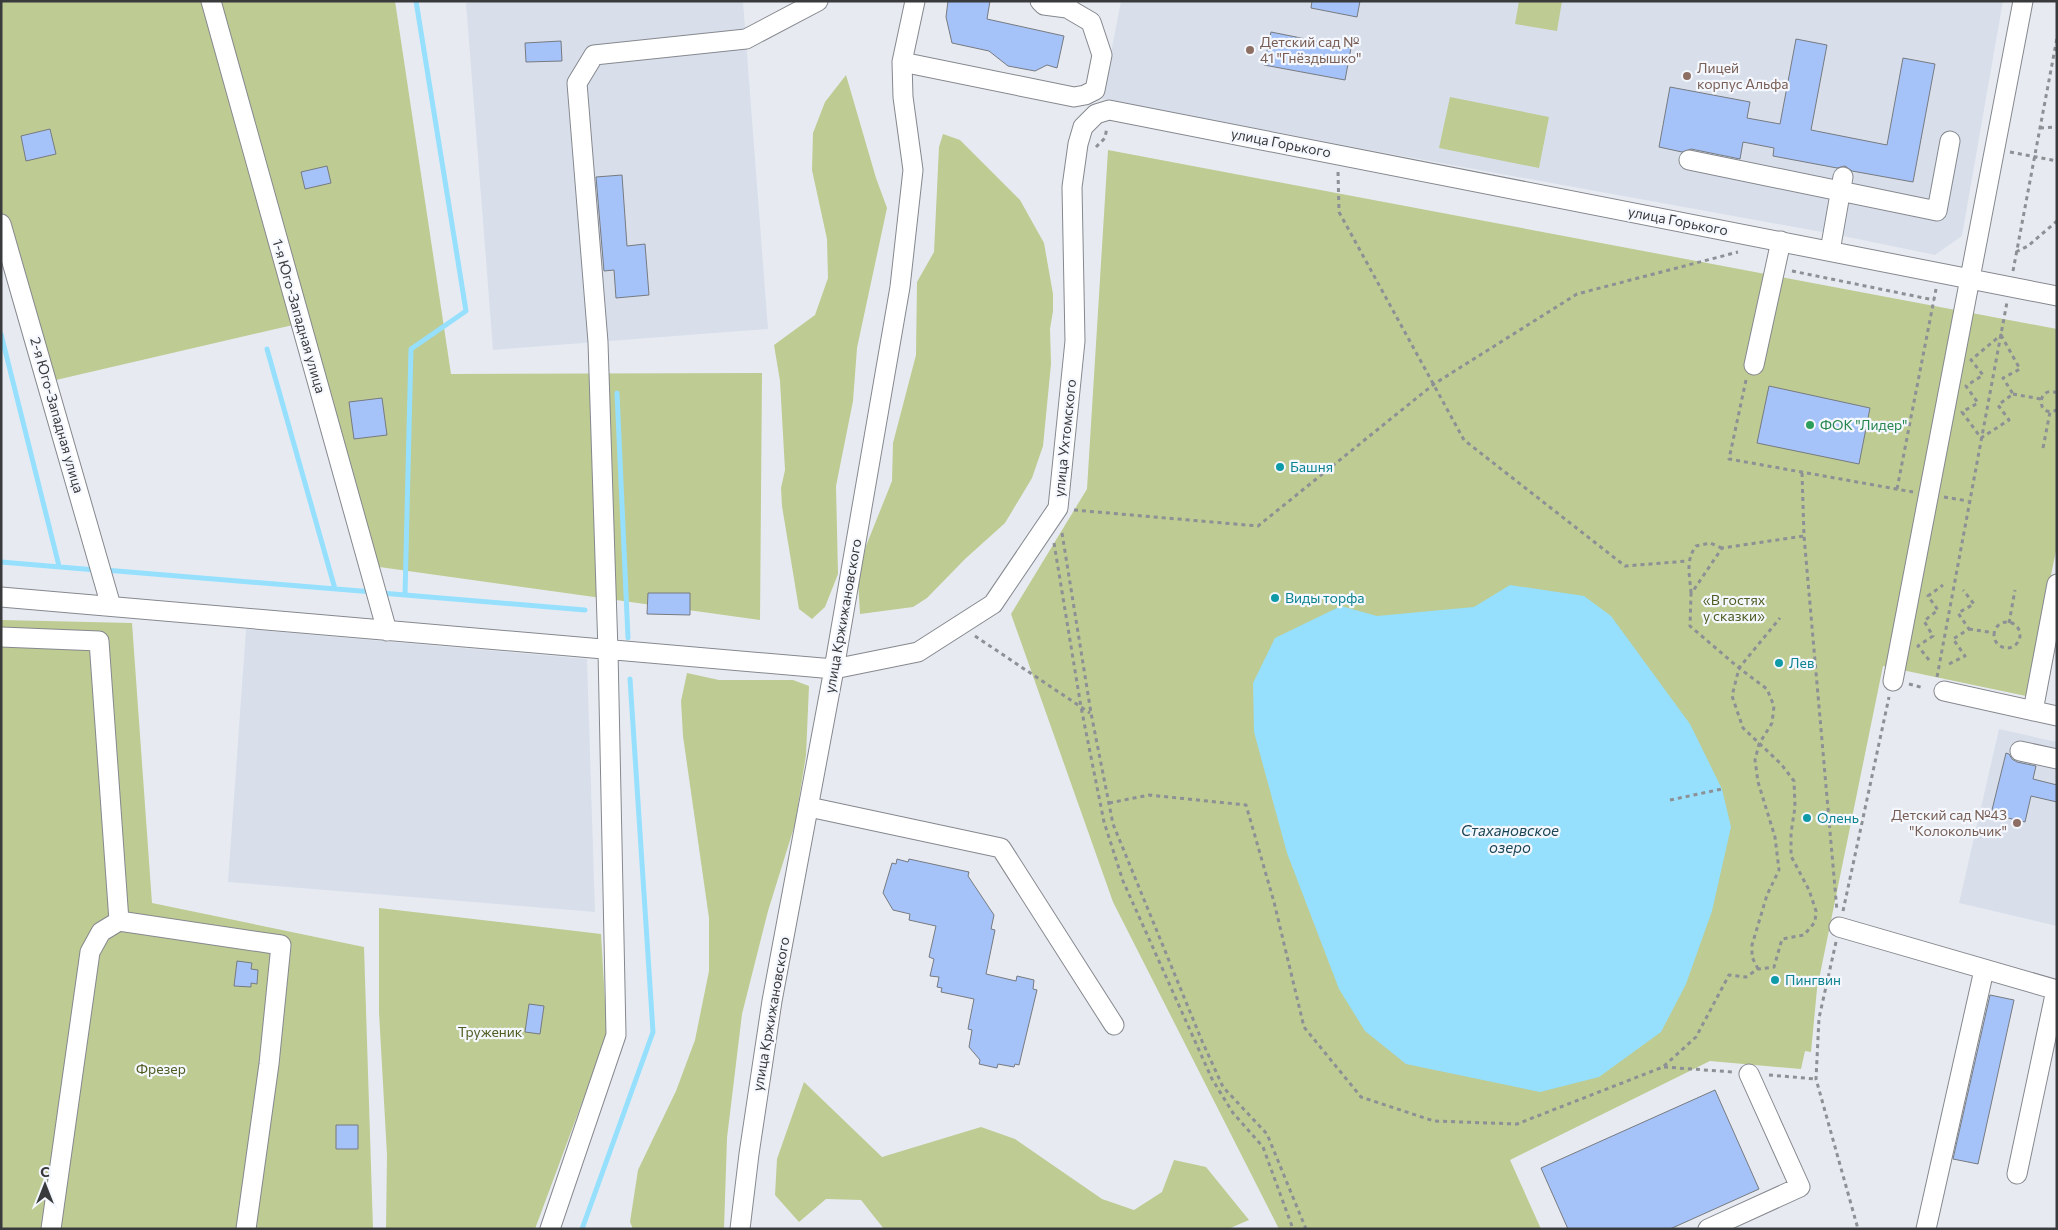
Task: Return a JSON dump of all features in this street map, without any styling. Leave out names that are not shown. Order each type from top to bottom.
[{"type":"street","name":"1-я Юго-Западная улица","points":[[211,1],[387,631]]},
{"type":"street","points":[[550,1229],[616,1035],[608,651],[598,342],[577,83],[594,55],[746,39],[818,1]]},
{"type":"street","name":"улица Кржижановского","points":[[740,1229],[748,1154],[772,1001],[834,669],[906,248],[913,170],[903,97],[902,62],[915,1]]},
{"type":"street","points":[[902,62],[1074,96],[1085,96],[1095,90],[1102,55],[1091,22],[1067,5],[1044,5],[1040,1]]},
{"type":"street","points":[[1893,681],[2023,1]]},
{"type":"street","name":"улица Ухтомского","points":[[1,597],[608,651],[834,669],[918,652],[993,604],[1054,514],[1075,341],[1072,187],[1078,144],[1083,127],[1102,112]]},
{"type":"street","name":"улица Горького","points":[[1102,112],[1337,154],[2057,296]]},
{"type":"street","points":[[1689,160],[1842,184],[1937,211],[1950,141]]},
{"type":"street","points":[[1830,251],[1842,184]]},
{"type":"street","name":"2-я Юго-Западная улица","points":[[1,224],[111,606]]},
{"type":"street","points":[[1750,369],[1782,241]]},
{"type":"street","points":[[2033,711],[2057,584]]},
{"type":"street","points":[[1,637],[99,641],[119,921]]},
{"type":"street","points":[[1940,686],[2057,716]]},
{"type":"street","points":[[2020,751],[2057,759]]},
{"type":"street","points":[[809,807],[1001,848],[1114,1025]]},
{"type":"street","points":[[50,1229],[90,952],[102,932],[119,921],[281,945],[269,1064],[246,1229]]},
{"type":"street","points":[[1839,928],[2056,990],[2017,1174]]},
{"type":"street","points":[[1926,1229],[1984,970]]},
{"type":"street","points":[[1708,1229],[1800,1187],[1749,1074]]},
{"type":"path","points":[[1940,686],[1968,502],[1982,438],[2057,38]]},
{"type":"path","points":[[2040,128],[2057,126]]},
{"type":"path","points":[[1995,148],[2057,161]]},
{"type":"path","points":[[1337,154],[1339,212],[1464,440],[1625,566],[1688,562]]},
{"type":"path","points":[[2016,252],[2028,246],[2057,221]]},
{"type":"path","points":[[1054,514],[1258,526],[1434,384],[1577,294],[1744,251]]},
{"type":"path","points":[[1775,268],[1934,300]]},
{"type":"path","points":[[1896,489],[1940,273]]},
{"type":"path","points":[[2001,334],[2020,369],[2003,378],[2014,394]]},
{"type":"path","points":[[1982,438],[1962,412],[1978,403],[1966,386],[1983,375],[1971,360],[2001,334]]},
{"type":"path","points":[[1750,369],[1729,459],[1968,502]]},
{"type":"path","points":[[2057,393],[2048,392],[2043,394],[2041,399],[2041,405],[2044,410],[2050,412],[2057,410]]},
{"type":"path","points":[[1982,438],[2009,420],[1998,405],[2014,394],[2041,399]]},
{"type":"path","points":[[2043,448],[2050,412]]},
{"type":"path","points":[[1802,473],[1804,536],[1839,928]]},
{"type":"path","points":[[1054,514],[1082,707],[1104,822],[1123,881],[1212,1079],[1233,1113],[1263,1147],[1293,1229]]},
{"type":"path","points":[[1054,514],[1113,824],[1202,1041],[1223,1087],[1267,1134],[1306,1229]]},
{"type":"path","points":[[1758,969],[1752,957],[1752,945],[1767,895],[1778,870],[1775,837],[1757,775],[1755,760],[1759,744],[1772,723],[1774,706],[1767,689],[1690,626],[1691,594],[1688,562],[1690,554],[1696,546],[1710,543],[1722,548],[1804,536]]},
{"type":"path","points":[[1691,594],[1722,548]]},
{"type":"path","points":[[1928,660],[1918,646],[1933,636],[1924,621],[1938,610],[1928,596],[1943,585]]},
{"type":"path","points":[[1963,590],[1974,604],[1958,613],[1968,630]]},
{"type":"path","points":[[2009,622],[2015,590]]},
{"type":"path","points":[[1109,803],[1149,795],[1246,805],[1274,902],[1304,1028],[1361,1097],[1434,1121],[1517,1124],[1663,1067],[1696,1037],[1730,975],[1746,977],[1758,969],[1774,967],[1782,939],[1804,935],[1815,922],[1816,910],[1809,890],[1791,856],[1794,781],[1780,764],[1743,728],[1732,696],[1739,668],[1780,618]]},
{"type":"path","points":[[2009,622],[2016,625],[2020,637],[2017,644],[2012,648],[2005,648],[1995,640],[1995,633],[1997,627],[2009,622]]},
{"type":"path","points":[[960,626],[1091,713]]},
{"type":"path","points":[[1948,664],[1965,656],[1953,639],[1968,630],[1995,633]]},
{"type":"path","points":[[1858,1229],[1816,1079],[1819,1018],[1893,681],[1924,688]]},
{"type":"path","points":[[1670,800],[1722,789]]},
{"type":"shaded area","points":[[489,1],[743,1],[768,329],[493,350],[466,3]]},
{"type":"shaded area","name":"Лицей корпус Альфа","points":[[1121,1],[2003,1],[1962,236],[1935,255],[1833,234],[1369,150],[1102,99]]},
{"type":"shaded area","points":[[246,629],[587,659],[595,912],[228,882]]},
{"type":"shaded area","name":"Детский сад №43 \"Колокольчик\"","points":[[1999,729],[2057,742],[2057,926],[1959,903]]},
{"type":"green space","points":[[1,1],[395,1],[451,374],[762,373],[760,620],[365,565],[293,325],[43,383],[1,229]]},
{"type":"green space","points":[[1519,1],[1562,1],[1557,31],[1515,24]]},
{"type":"green space","points":[[846,75],[876,178],[887,208],[857,348],[853,401],[836,486],[838,574],[825,607],[812,619],[799,609],[782,506],[781,488],[785,470],[780,381],[774,345],[815,315],[828,278],[827,239],[812,170],[813,133],[825,102]]},
{"type":"green space","points":[[1450,97],[1549,117],[1539,168],[1439,148]]},
{"type":"green space","points":[[943,134],[960,140],[1020,200],[1044,243],[1053,294],[1053,311],[1050,329],[1051,364],[1043,446],[1032,478],[1005,523],[965,559],[927,598],[913,607],[860,614],[858,580],[866,546],[892,481],[893,443],[916,355],[917,282],[934,252],[939,147]]},
{"type":"green space","name":"«В гостях у сказки»","points":[[1108,150],[2057,329],[2057,546],[2026,696],[1883,666],[1817,989],[1811,1052],[1805,1051],[1801,1069],[1710,1061],[1510,1160],[1541,1229],[1279,1229],[1113,902],[1011,614],[1087,489]]},
{"type":"green space","name":"Фрезер","points":[[1,620],[132,623],[152,903],[364,947],[373,1229],[1,1229]]},
{"type":"green space","points":[[687,673],[719,680],[793,680],[809,686],[806,755],[795,824],[768,911],[742,1014],[727,1138],[724,1229],[633,1229],[630,1222],[638,1170],[676,1091],[695,1040],[709,971],[709,918],[683,736],[681,701]]},
{"type":"green space","name":"Труженик","points":[[379,908],[601,934],[607,1035],[535,1229],[386,1229],[387,1155],[379,1012]]},
{"type":"green space","points":[[804,1082],[882,1157],[981,1127],[1015,1139],[1102,1199],[1134,1210],[1162,1192],[1174,1160],[1206,1167],[1249,1220],[1228,1229],[884,1229],[861,1200],[826,1199],[799,1222],[775,1195],[777,1159]]},
{"type":"water","name":"Стахановское озеро","points":[[1510,585],[1584,596],[1611,616],[1690,724],[1722,789],[1731,827],[1712,911],[1686,984],[1661,1032],[1599,1077],[1540,1092],[1406,1064],[1365,1031],[1339,989],[1287,853],[1254,732],[1253,683],[1275,638],[1341,606],[1377,616],[1474,607]]},
{"type":"building","points":[[948,1],[990,1],[987,19],[1064,36],[1057,68],[1047,65],[1035,71],[1008,66],[989,51],[952,43],[946,17]]},
{"type":"building","points":[[1312,1],[1360,1],[1357,17],[1311,8]]},
{"type":"building","points":[[1271,32],[1351,48],[1345,80],[1264,65]]},
{"type":"building","name":"Лицей корпус Альфа","points":[[1796,39],[1827,45],[1811,130],[1887,145],[1903,58],[1935,64],[1913,182],[1852,171],[1845,166],[1837,168],[1773,156],[1774,148],[1743,142],[1740,159],[1691,149],[1682,152],[1659,147],[1670,87],[1750,102],[1747,118],[1780,124]]},
{"type":"building","points":[[561,41],[562,61],[526,62],[525,43]]},
{"type":"building","points":[[50,129],[56,154],[26,161],[21,136]]},
{"type":"building","points":[[327,166],[331,183],[305,189],[301,172]]},
{"type":"building","points":[[622,175],[627,246],[645,244],[649,295],[616,298],[614,270],[604,271],[596,177]]},
{"type":"building","points":[[1769,386],[1870,408],[1859,464],[1757,443]]},
{"type":"building","points":[[382,398],[387,435],[354,439],[349,402]]},
{"type":"building","points":[[648,593],[690,593],[690,615],[647,614]]},
{"type":"building","points":[[2006,753],[2017,762],[2036,766],[2033,779],[2057,785],[2057,802],[2031,796],[2025,822],[1991,814]]},
{"type":"building","points":[[897,859],[908,862],[909,859],[969,872],[968,876],[994,915],[991,929],[995,930],[986,974],[1016,981],[1017,976],[1034,980],[1033,989],[1037,990],[1019,1065],[1015,1064],[1014,1067],[998,1064],[997,1068],[979,1064],[980,1060],[969,1047],[972,1030],[968,1029],[974,999],[941,992],[942,988],[937,987],[939,977],[930,976],[934,959],[929,957],[936,926],[909,920],[910,914],[893,910],[883,893],[892,863],[896,864]]},
{"type":"building","points":[[237,961],[252,963],[251,969],[258,970],[257,984],[251,983],[251,987],[234,986]]},
{"type":"building","points":[[1990,995],[2014,1000],[1978,1164],[1953,1159]]},
{"type":"building","points":[[529,1004],[544,1006],[540,1034],[525,1032]]},
{"type":"building","points":[[1715,1090],[1759,1189],[1670,1229],[1568,1229],[1541,1168]]},
{"type":"building","points":[[336,1125],[358,1125],[358,1149],[336,1149]]},
{"type":"waterway","points":[[405,595],[411,349],[466,311],[416,1]]},
{"type":"waterway","points":[[1,334],[59,566]]},
{"type":"waterway","points":[[267,349],[335,589]]},
{"type":"waterway","points":[[617,393],[628,638]]},
{"type":"waterway","points":[[1,562],[96,570]]},
{"type":"waterway","points":[[105,570],[373,592]]},
{"type":"waterway","points":[[381,593],[585,610]]},
{"type":"waterway","points":[[582,1229],[653,1032],[630,679]]},
{"type":"place","name":"Детский сад № 41 \"Гнёздышко\"","points":[[1250,50]]},
{"type":"place","name":"Лицей корпус Альфа","points":[[1687,76]]},
{"type":"place","name":"ФОК \"Лидер\"","points":[[1810,425]]},
{"type":"place","name":"Башня","points":[[1280,467]]},
{"type":"place","name":"Виды торфа","points":[[1275,598]]},
{"type":"place","name":"Лев","points":[[1779,663]]},
{"type":"place","name":"Олень","points":[[1807,818]]},
{"type":"place","name":"Детский сад №43 \"Колокольчик\"","points":[[2017,823]]},
{"type":"place","name":"Пингвин","points":[[1775,980]]}]
